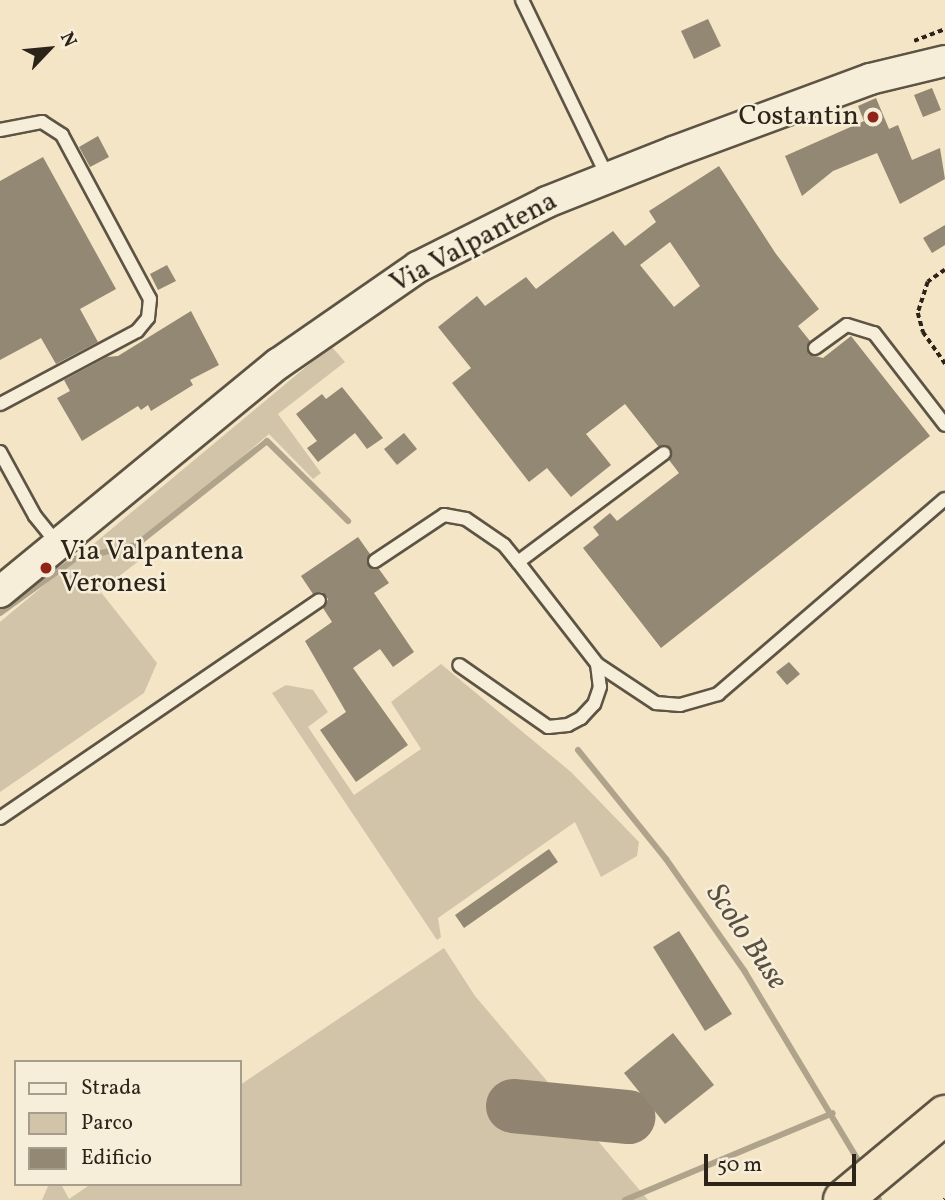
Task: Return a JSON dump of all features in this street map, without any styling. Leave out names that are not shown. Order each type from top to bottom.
[{"type":"highway","points":[[843,1200],[945,1115]]},
{"type":"street","name":"Via Valpantena","points":[[0,592],[278,364],[418,267],[548,202],[608,178],[812,99],[936,63]]},
{"type":"lane","points":[[523,0],[608,178]]},
{"type":"lane","points":[[0,130],[42,122],[62,135],[150,299],[148,317],[137,331],[0,404]]},
{"type":"lane","points":[[815,348],[847,325],[874,332],[945,425]]},
{"type":"lane","points":[[0,452],[35,516],[59,545]]},
{"type":"lane","points":[[518,562],[664,453]]},
{"type":"lane","points":[[375,561],[444,515],[466,519],[504,545],[597,664],[656,703],[680,705],[718,694],[945,499]]},
{"type":"lane","points":[[0,818],[319,600]]},
{"type":"lane","points":[[459,665],[548,727],[568,725],[594,704],[600,687],[597,664]]},
{"type":"path","points":[[945,270],[928,282],[918,313],[923,332],[945,364]]},
{"type":"green space","points":[[331,346],[345,362],[278,414],[321,473],[313,479],[269,434],[145,540],[140,560],[100,591],[157,663],[144,693],[0,792],[0,622]]},
{"type":"green space","points":[[441,664],[571,772],[639,842],[637,856],[601,877],[575,822],[438,918],[441,937],[437,940],[272,693],[286,685],[313,690],[328,712],[308,727],[354,795],[421,749],[391,702]]},
{"type":"green space","points":[[444,948],[475,996],[648,1200],[42,1200],[48,1186],[62,1186],[69,1199],[88,1186],[242,1186],[242,1084]]},
{"type":"building","points":[[708,19],[721,46],[694,59],[681,31]]},
{"type":"building","points":[[932,88],[941,110],[923,117],[914,95]]},
{"type":"building","points":[[876,98],[889,129],[898,125],[912,160],[940,148],[945,179],[900,204],[877,153],[833,171],[802,196],[785,156],[864,121],[858,106]]},
{"type":"building","points":[[98,136],[109,157],[90,167],[79,147]]},
{"type":"building","points":[[43,157],[116,289],[80,309],[98,342],[56,364],[41,338],[0,360],[0,181]]},
{"type":"building","points":[[719,166],[776,254],[819,309],[798,326],[810,341],[808,354],[823,358],[851,336],[930,436],[661,648],[583,548],[599,535],[593,527],[610,513],[617,521],[679,473],[669,460],[671,448],[658,446],[625,404],[586,434],[611,465],[571,497],[547,468],[529,482],[452,383],[471,368],[438,327],[477,296],[485,306],[526,277],[536,289],[613,231],[625,246],[656,222],[649,211]],"holes":[[[670,242],[700,286],[674,307],[640,265]]]},
{"type":"building","points":[[945,225],[945,245],[932,253],[923,238]]},
{"type":"building","points":[[167,265],[176,281],[158,290],[150,274]]},
{"type":"building","points":[[191,311],[219,365],[190,380],[193,385],[151,411],[148,405],[141,410],[138,406],[82,441],[57,398],[70,391],[64,380],[107,357],[118,356]]},
{"type":"building","points":[[342,387],[383,438],[367,449],[355,433],[318,462],[307,448],[317,441],[296,414],[322,394],[326,399]]},
{"type":"building","points":[[404,433],[417,449],[397,465],[384,449]]},
{"type":"building","points":[[358,537],[370,554],[368,566],[379,569],[389,583],[374,593],[414,652],[393,667],[380,649],[353,668],[408,745],[356,782],[320,730],[346,712],[305,641],[332,622],[323,608],[328,599],[322,592],[313,594],[301,576]]},
{"type":"building","points":[[789,662],[800,674],[787,685],[776,672]]},
{"type":"building","points":[[549,849],[558,862],[464,928],[455,915]]},
{"type":"building","points":[[679,931],[732,1014],[705,1031],[653,947]]},
{"type":"building","points":[[673,1033],[714,1085],[665,1124],[624,1073]]},
{"type":"waterway","name":"Scolo Buse","points":[[0,613],[75,559],[136,545],[267,441],[348,521]]},
{"type":"waterway","name":"Scolo Buse","points":[[578,750],[666,859],[745,972],[859,1162]]},
{"type":"waterway","points":[[625,1200],[833,1113]]},
{"type":"taxiway","points":[[513,1106],[628,1117]]},
{"type":"place","name":"Costantin","points":[[873,117]]},
{"type":"place","name":"Via Valpantena Veronesi","points":[[46,568]]}]
